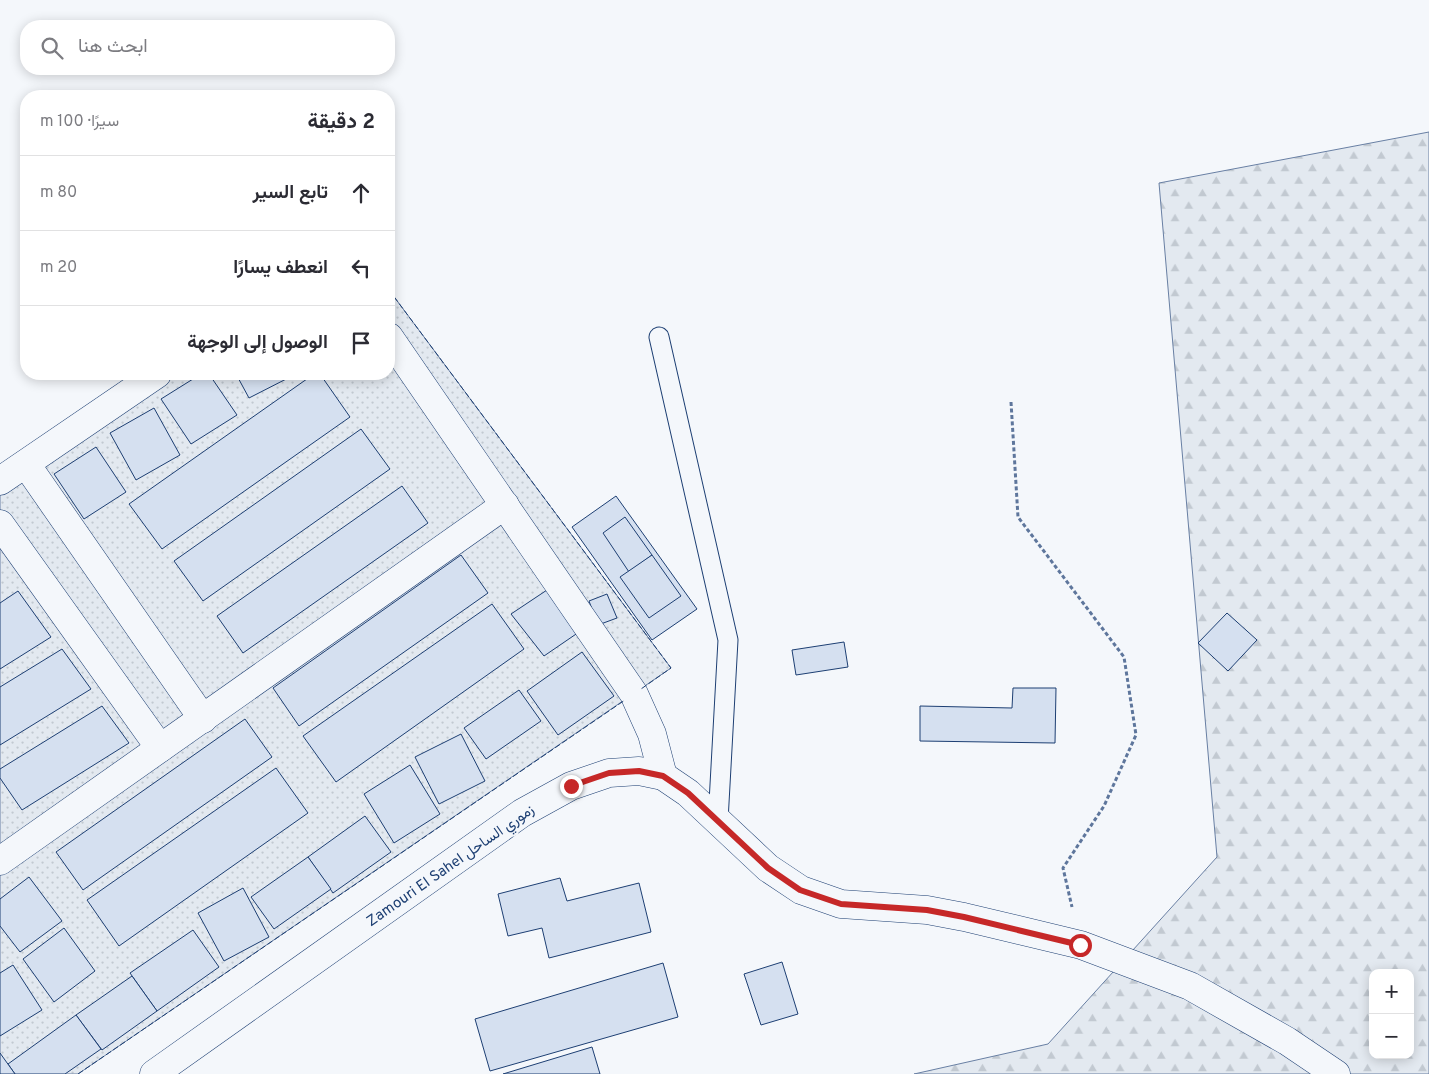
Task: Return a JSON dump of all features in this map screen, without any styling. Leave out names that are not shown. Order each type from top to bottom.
[{"type":"street","points":[[395,346],[634,694],[652,734],[663,776]]},
{"type":"street","points":[[0,482],[148,380]]},
{"type":"street","points":[[26,464],[202,719]]},
{"type":"street","points":[[0,861],[505,505]]},
{"type":"street","points":[[0,524],[160,748]]},
{"type":"street","name":"Zamouri El Sahel زموري الساحل","points":[[154,1074],[522,813],[571,786],[609,773],[639,771],[663,776],[688,793],[768,868],[800,890],[841,904],[927,910],[1080,945],[1190,986],[1286,1041],[1336,1074]]},
{"type":"lane","points":[[658,337],[728,640],[718,821]]},
{"type":"path","points":[[1011,402],[1018,517],[1124,657],[1136,735],[1104,806],[1063,868],[1080,945]]},
{"type":"green space","points":[[1429,132],[1429,1074],[914,1074],[1048,1044],[1217,857],[1159,183]]},
{"type":"green space","points":[[395,298],[671,668],[78,1074],[0,1074],[0,479],[148,380],[395,380]]},
{"type":"building","points":[[191,380],[213,380],[237,415],[191,444],[161,399]]},
{"type":"building","points":[[239,380],[284,380],[249,398]]},
{"type":"building","points":[[305,380],[324,380],[350,417],[162,549],[129,504]]},
{"type":"building","points":[[154,408],[180,455],[136,480],[110,433]]},
{"type":"building","points":[[361,429],[390,469],[203,601],[174,561]]},
{"type":"building","points":[[96,447],[126,492],[84,519],[54,474]]},
{"type":"building","points":[[402,486],[428,523],[243,653],[217,616]]},
{"type":"building","points":[[616,496],[697,609],[652,640],[572,527]]},
{"type":"building","points":[[625,517],[652,555],[629,572],[603,533]]},
{"type":"building","points":[[461,555],[488,593],[299,726],[273,688]]},
{"type":"building","points":[[652,555],[681,596],[649,618],[620,577]]},
{"type":"building","points":[[550,588],[582,630],[544,656],[511,614]]},
{"type":"building","points":[[18,591],[51,637],[0,669],[0,603]]},
{"type":"building","points":[[607,594],[617,618],[598,625],[589,601]]},
{"type":"building","points":[[492,604],[524,649],[336,782],[303,736]]},
{"type":"building","points":[[1227,613],[1257,640],[1228,671],[1198,643]]},
{"type":"building","points":[[844,642],[848,667],[796,675],[792,650]]},
{"type":"building","points":[[62,649],[91,689],[0,745],[0,687]]},
{"type":"building","points":[[582,652],[614,696],[558,735],[527,691]]},
{"type":"building","points":[[1013,688],[1056,688],[1055,743],[920,741],[920,706],[1012,708]]},
{"type":"building","points":[[519,690],[541,721],[486,759],[464,728]]},
{"type":"building","points":[[102,706],[129,743],[22,810],[0,778],[0,769]]},
{"type":"building","points":[[245,719],[272,757],[83,890],[56,852]]},
{"type":"building","points":[[461,734],[485,781],[439,804],[415,757]]},
{"type":"building","points":[[410,765],[440,814],[394,843],[364,794]]},
{"type":"building","points":[[276,768],[308,813],[119,946],[87,900]]},
{"type":"building","points":[[365,816],[391,852],[333,893],[308,857]]},
{"type":"building","points":[[308,857],[331,889],[274,929],[251,897]]},
{"type":"building","points":[[29,877],[62,921],[20,952],[0,926],[0,899]]},
{"type":"building","points":[[560,878],[567,901],[639,883],[651,932],[549,958],[542,928],[508,936],[498,894]]},
{"type":"building","points":[[243,888],[269,937],[224,961],[198,913]]},
{"type":"building","points":[[64,928],[95,971],[54,1002],[23,959]]},
{"type":"building","points":[[193,930],[219,967],[157,1011],[130,973]]},
{"type":"building","points":[[782,962],[798,1014],[761,1025],[744,974]]},
{"type":"building","points":[[663,963],[678,1017],[490,1071],[475,1019]]},
{"type":"building","points":[[13,965],[42,1010],[0,1036],[0,973]]},
{"type":"building","points":[[132,976],[157,1011],[102,1050],[76,1015]]},
{"type":"building","points":[[76,1015],[101,1049],[65,1074],[15,1074],[8,1064]]},
{"type":"building","points":[[592,1047],[600,1074],[503,1074]]},
{"type":"building","points":[[0,1053],[15,1074],[0,1074]]},
{"type":"fence","points":[[395,298],[671,668],[641,689]]},
{"type":"fence","points":[[78,1074],[625,700]]},
{"type":"route","points":[[571,786],[609,773],[639,771],[663,776],[688,793],[768,868],[800,890],[841,904],[927,910],[1080,945]]}]
